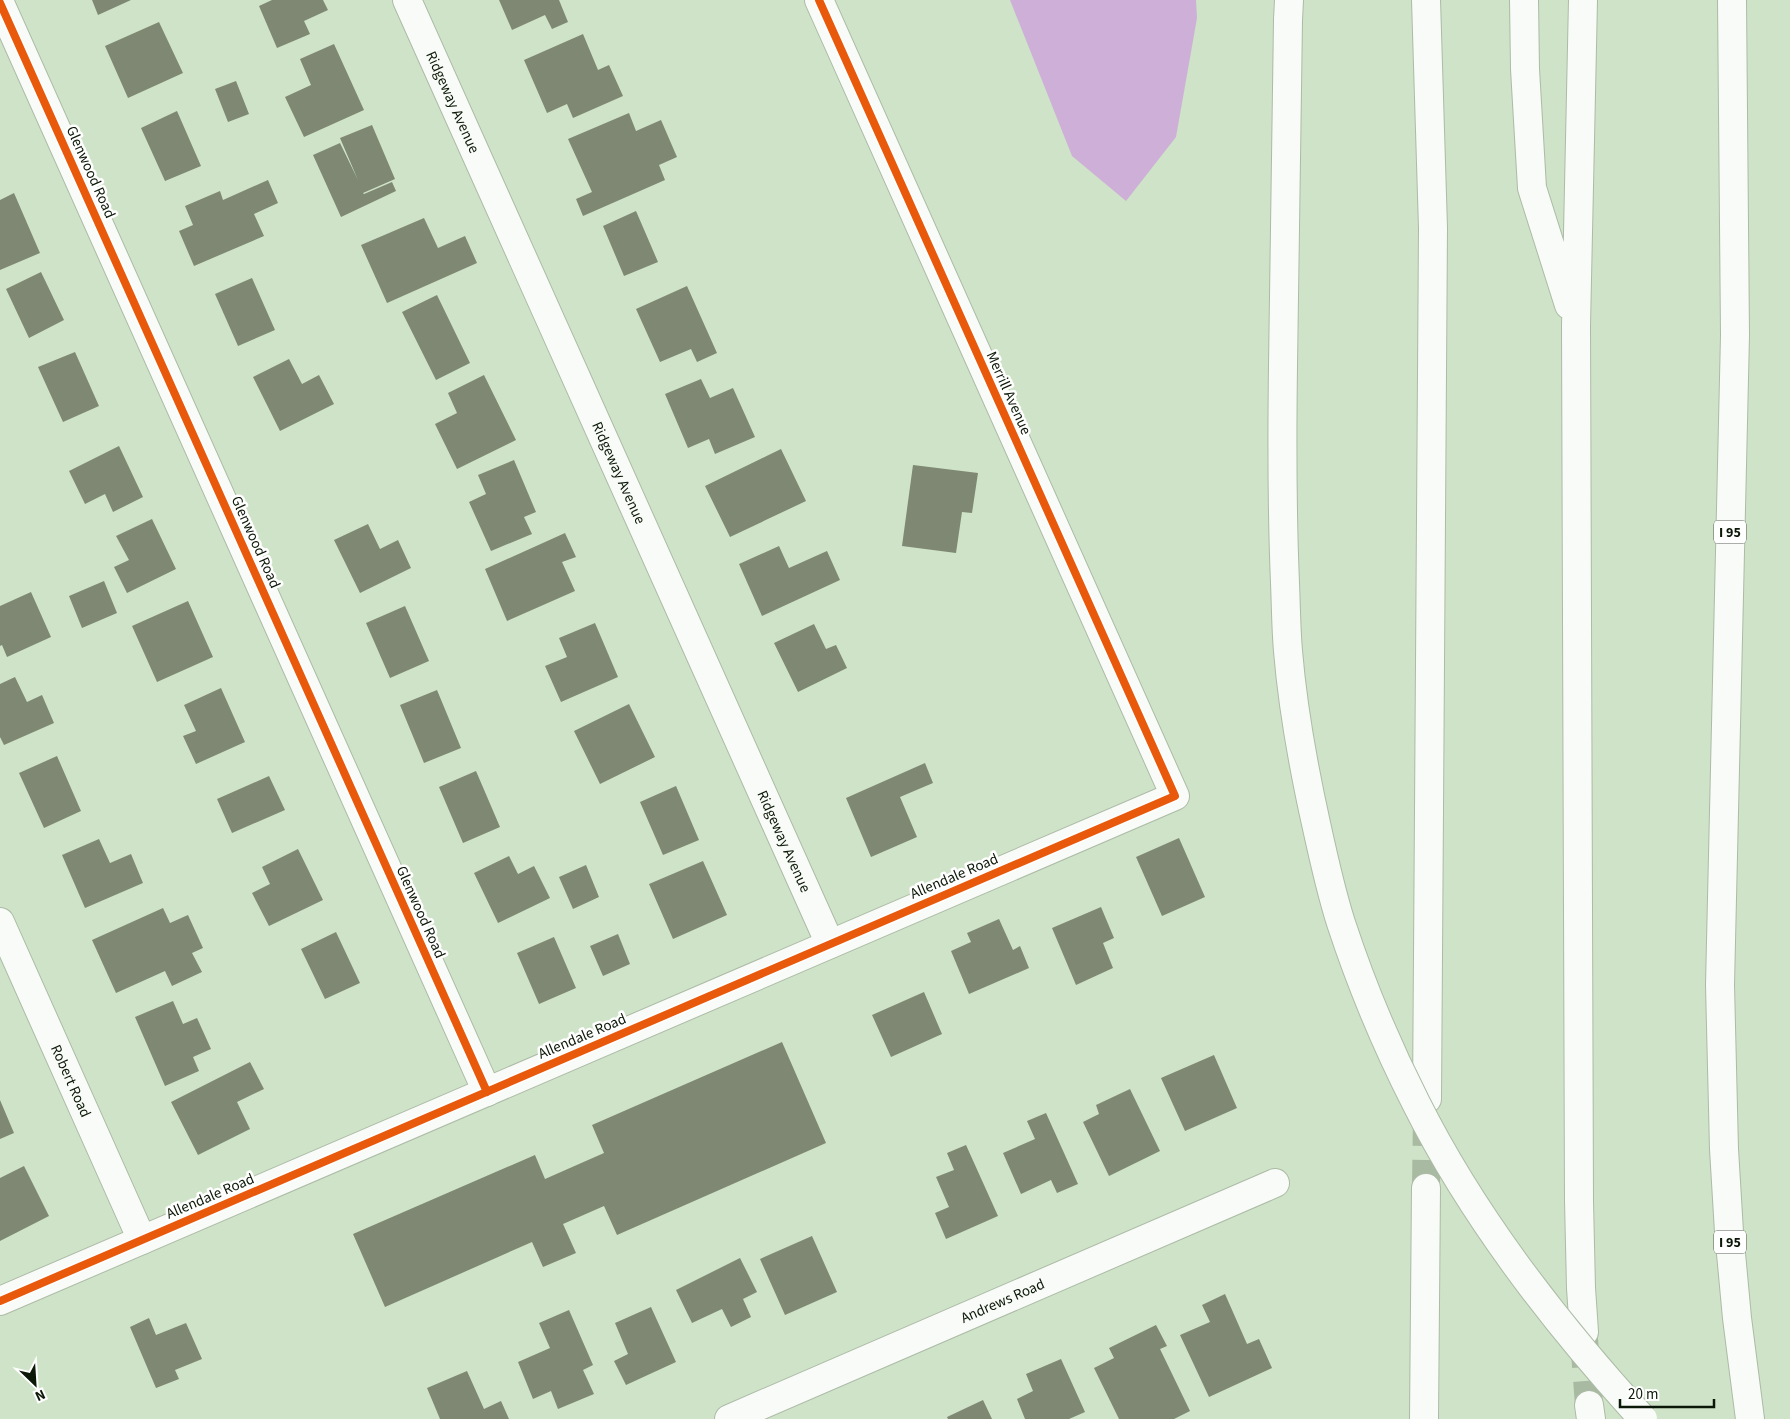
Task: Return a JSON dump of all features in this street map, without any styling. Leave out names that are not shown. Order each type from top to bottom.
[{"type":"main road","name":"Ridgeway Avenue","points":[[407,0],[830,944]]},
{"type":"main road","name":"Merrill Avenue","points":[[819,0],[1174,796]]},
{"type":"main road","points":[[1426,0],[1433,219],[1427,1099]]},
{"type":"main road","points":[[1524,0],[1525,69],[1532,188],[1576,326]]},
{"type":"main road","points":[[1583,0],[1576,326],[1579,1201],[1584,1332]]},
{"type":"main road","name":"I 95","points":[[1732,0],[1735,336],[1720,995],[1724,1140],[1730,1232],[1737,1318],[1750,1419]]},
{"type":"main road","name":"Glenwood Road","points":[[0,3],[487,1092]]},
{"type":"main road","points":[[1289,10],[1282,487],[1288,649],[1297,724],[1308,789],[1325,864],[1340,922],[1362,981],[1416,1105],[1449,1163],[1487,1223],[1524,1274],[1563,1325],[1643,1419]]},
{"type":"main road","name":"Allendale Road","points":[[0,1301],[1174,796]]},
{"type":"main road","name":"Robert Road","points":[[0,922],[142,1240]]},
{"type":"main road","name":"Andrews Road","points":[[729,1419],[1276,1183]]},
{"type":"main road","points":[[1424,1419],[1426,1188]]},
{"type":"shaded area","points":[[1010,0],[1196,0],[1197,18],[1176,137],[1126,201],[1072,156]]},
{"type":"building","points":[[92,0],[131,0],[98,15]]},
{"type":"building","points":[[272,0],[323,0],[328,10],[304,21],[310,34],[277,48],[259,6]]},
{"type":"building","points":[[499,0],[559,0],[568,22],[552,29],[545,15],[512,30]]},
{"type":"building","points":[[159,22],[183,73],[128,98],[105,46]]},
{"type":"building","points":[[583,34],[598,70],[609,65],[623,96],[573,118],[567,104],[547,113],[524,60]]},
{"type":"building","points":[[334,44],[364,110],[304,137],[285,97],[311,85],[300,59]]},
{"type":"building","points":[[236,81],[249,114],[228,122],[215,89]]},
{"type":"building","points":[[177,111],[201,166],[165,181],[141,128]]},
{"type":"building","points":[[629,113],[636,131],[661,120],[677,157],[659,165],[665,180],[583,216],[576,199],[592,192],[568,139]]},
{"type":"building","points":[[372,125],[395,179],[363,193],[392,182],[396,191],[341,217],[313,155],[340,143],[358,180],[340,138]]},
{"type":"building","points":[[268,180],[278,203],[254,214],[264,236],[194,266],[179,231],[193,225],[185,206],[220,191],[223,200]]},
{"type":"building","points":[[14,193],[40,253],[0,270],[0,200]]},
{"type":"building","points":[[636,211],[658,262],[624,276],[603,226]]},
{"type":"building","points":[[424,218],[438,248],[465,236],[477,263],[387,303],[361,245]]},
{"type":"building","points":[[41,272],[64,320],[29,338],[6,289]]},
{"type":"building","points":[[252,278],[275,330],[238,346],[215,294]]},
{"type":"building","points":[[687,286],[717,353],[697,362],[691,349],[660,362],[636,309]]},
{"type":"building","points":[[437,295],[470,363],[436,380],[402,312]]},
{"type":"building","points":[[75,352],[99,406],[63,422],[38,367]]},
{"type":"building","points":[[289,359],[302,384],[319,375],[334,404],[280,431],[253,377]]},
{"type":"building","points":[[484,375],[516,440],[457,469],[435,424],[457,413],[448,393]]},
{"type":"building","points":[[701,379],[710,398],[733,388],[755,437],[715,454],[709,439],[688,448],[665,394]]},
{"type":"building","points":[[119,446],[143,497],[113,512],[105,494],[85,504],[69,471]]},
{"type":"building","points":[[781,449],[806,501],[730,537],[705,486]]},
{"type":"building","points":[[514,460],[536,512],[524,517],[532,534],[491,551],[469,502],[486,494],[478,475]]},
{"type":"building","points":[[913,465],[978,473],[972,513],[962,512],[956,553],[902,546]]},
{"type":"building","points":[[152,519],[176,569],[127,593],[114,567],[129,560],[116,536]]},
{"type":"building","points":[[368,524],[380,549],[398,540],[411,568],[360,593],[334,540]]},
{"type":"building","points":[[565,533],[576,557],[562,562],[575,591],[507,621],[485,569]]},
{"type":"building","points":[[779,546],[789,568],[827,551],[840,580],[762,616],[739,564]]},
{"type":"building","points":[[104,581],[117,613],[82,628],[69,596]]},
{"type":"building","points":[[31,592],[51,637],[7,657],[2,645],[0,646],[0,606]]},
{"type":"building","points":[[188,601],[213,657],[157,682],[132,626]]},
{"type":"building","points":[[405,606],[429,661],[390,678],[366,623]]},
{"type":"building","points":[[595,623],[618,677],[561,702],[545,666],[567,657],[559,638]]},
{"type":"building","points":[[814,624],[826,649],[836,645],[847,668],[798,692],[774,643]]},
{"type":"building","points":[[15,677],[27,702],[42,695],[54,723],[4,745],[0,737],[0,684]]},
{"type":"building","points":[[221,688],[245,742],[196,764],[183,736],[196,731],[184,705]]},
{"type":"building","points":[[437,690],[461,748],[424,763],[400,705]]},
{"type":"building","points":[[629,704],[655,757],[600,784],[574,731]]},
{"type":"building","points":[[57,756],[81,811],[44,828],[19,773]]},
{"type":"building","points":[[925,763],[933,783],[900,797],[917,837],[871,857],[846,798]]},
{"type":"building","points":[[476,771],[500,827],[463,843],[439,787]]},
{"type":"building","points":[[269,776],[285,810],[232,833],[217,799]]},
{"type":"building","points":[[676,786],[699,840],[663,855],[640,802]]},
{"type":"building","points":[[1179,838],[1205,897],[1162,916],[1136,857]]},
{"type":"building","points":[[99,839],[110,863],[131,854],[143,883],[85,908],[62,855]]},
{"type":"building","points":[[298,849],[323,900],[269,926],[252,893],[270,884],[262,867]]},
{"type":"building","points":[[509,856],[518,874],[534,866],[550,898],[498,923],[474,873]]},
{"type":"building","points":[[703,861],[727,915],[673,939],[649,884]]},
{"type":"building","points":[[586,865],[599,897],[573,909],[559,877]]},
{"type":"building","points":[[1101,907],[1114,938],[1103,943],[1113,968],[1076,985],[1052,928]]},
{"type":"building","points":[[163,908],[170,923],[188,915],[203,948],[192,953],[202,972],[172,986],[165,971],[116,993],[92,940]]},
{"type":"building","points":[[999,919],[1013,950],[1020,946],[1029,968],[969,994],[951,951],[971,942],[967,933]]},
{"type":"building","points":[[336,932],[360,983],[325,999],[301,949]]},
{"type":"building","points":[[618,934],[630,964],[603,976],[590,946]]},
{"type":"building","points":[[554,937],[576,988],[539,1004],[517,953]]},
{"type":"building","points":[[924,992],[942,1034],[891,1057],[872,1015]]},
{"type":"building","points":[[173,1001],[183,1024],[197,1018],[211,1049],[193,1057],[199,1071],[165,1086],[135,1017]]},
{"type":"building","points":[[782,1042],[826,1143],[617,1235],[604,1206],[563,1224],[576,1253],[543,1267],[532,1242],[385,1307],[353,1234],[535,1155],[545,1179],[604,1153],[592,1125]]},
{"type":"building","points":[[1214,1055],[1237,1108],[1185,1131],[1161,1078]]},
{"type":"building","points":[[250,1062],[264,1089],[237,1102],[250,1129],[198,1155],[171,1102]]},
{"type":"building","points":[[1130,1089],[1160,1151],[1109,1176],[1083,1122],[1099,1114],[1096,1105]]},
{"type":"building","points":[[0,1100],[14,1133],[0,1139]]},
{"type":"building","points":[[1046,1113],[1078,1184],[1057,1193],[1051,1180],[1021,1194],[1003,1153],[1035,1139],[1027,1121]]},
{"type":"building","points":[[966,1145],[998,1216],[946,1239],[935,1213],[949,1207],[936,1177],[954,1170],[947,1153]]},
{"type":"building","points":[[24,1166],[49,1216],[0,1241],[0,1178]]},
{"type":"building","points":[[812,1236],[837,1292],[785,1315],[760,1259]]},
{"type":"building","points":[[740,1258],[757,1292],[743,1299],[751,1317],[731,1327],[722,1309],[692,1323],[676,1290]]},
{"type":"building","points":[[1225,1294],[1247,1344],[1259,1339],[1272,1368],[1209,1397],[1180,1335],[1210,1322],[1202,1305]]},
{"type":"building","points":[[651,1307],[676,1362],[626,1385],[614,1361],[628,1354],[615,1323]]},
{"type":"building","points":[[569,1310],[593,1365],[583,1370],[594,1394],[558,1409],[551,1391],[533,1399],[518,1362],[550,1348],[539,1323]]},
{"type":"building","points":[[149,1318],[156,1335],[186,1323],[202,1359],[175,1370],[179,1379],[156,1388],[130,1327]]},
{"type":"building","points":[[1156,1325],[1167,1346],[1160,1349],[1190,1411],[1174,1419],[1119,1419],[1094,1368],[1114,1358],[1109,1348]]},
{"type":"building","points":[[1061,1359],[1085,1412],[1069,1419],[1025,1419],[1017,1399],[1033,1391],[1026,1374]]},
{"type":"building","points":[[467,1371],[484,1409],[501,1401],[509,1419],[440,1419],[427,1388]]},
{"type":"building","points":[[983,1400],[992,1419],[948,1419],[947,1417]]},
{"type":"tunnel","points":[[1426,1188],[1427,1115]]},
{"type":"tunnel","points":[[1584,1339],[1589,1405]]},
{"type":"cycle path","points":[[0,1301],[1175,796],[819,0]]},
{"type":"cycle path","points":[[0,3],[487,1092]]}]
